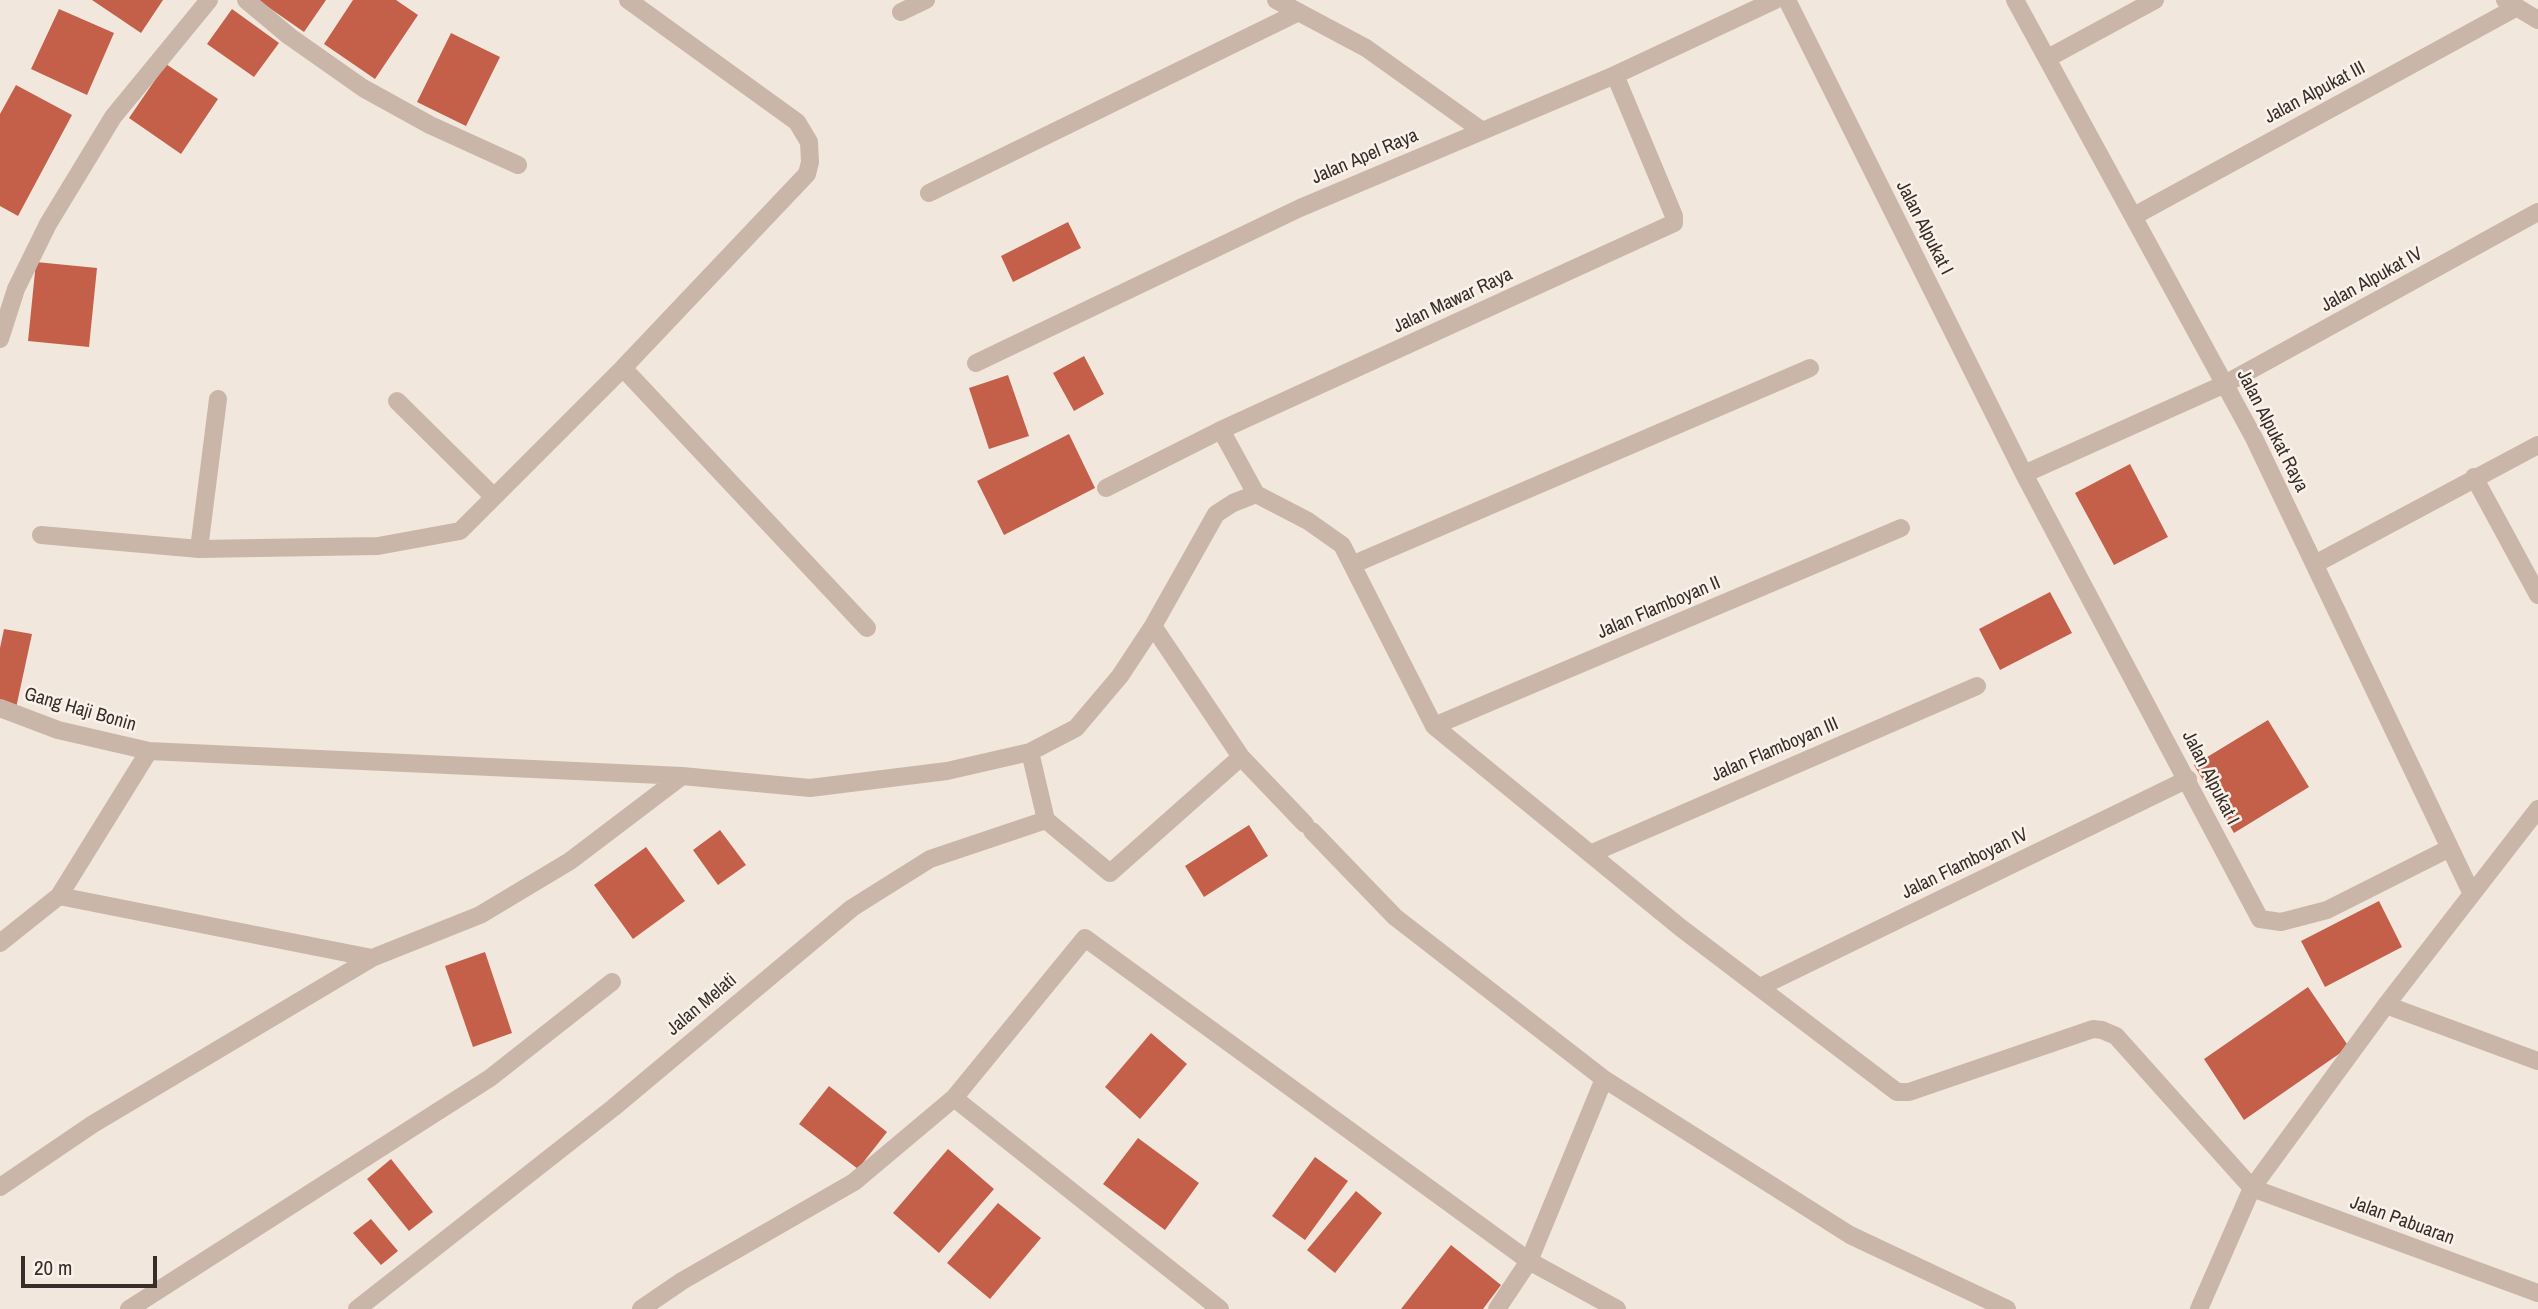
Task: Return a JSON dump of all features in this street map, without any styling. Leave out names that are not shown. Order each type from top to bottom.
[{"type":"street","points":[[0,339],[16,289],[48,224],[113,117],[209,0]]},
{"type":"street","points":[[246,0],[289,36],[363,88],[430,125],[518,165]]},
{"type":"street","points":[[41,535],[200,549],[377,546],[460,531],[623,368],[807,174],[810,162],[809,142],[797,122],[628,0]]},
{"type":"street","points":[[901,12],[926,0]]},
{"type":"street","points":[[1276,0],[1366,48],[1481,130]]},
{"type":"street","name":"Jalan Apel Raya","points":[[976,363],[1300,208],[1615,75],[1775,0]]},
{"type":"street","name":"Jalan Alpukat I","points":[[1787,0],[2024,474],[2260,919],[2281,922],[2327,910],[2450,848]]},
{"type":"street","name":"Jalan Alpukat Raya","points":[[2015,0],[2225,384],[2315,564],[2471,892]]},
{"type":"street","points":[[2048,58],[2155,0]]},
{"type":"street","points":[[2511,4],[2538,20]]},
{"type":"street","name":"Jalan Alpukat III","points":[[2134,216],[2511,4]]},
{"type":"street","points":[[929,193],[1299,12]]},
{"type":"street","name":"Jalan Mawar Raya","points":[[1106,488],[1221,430],[1674,223],[1674,216],[1615,75]]},
{"type":"street","name":"Jalan Alpukat IV","points":[[2225,384],[2538,212]]},
{"type":"street","points":[[623,368],[867,628]]},
{"type":"street","points":[[1354,564],[1810,368]]},
{"type":"street","points":[[2024,474],[2225,384]]},
{"type":"street","points":[[200,549],[218,399]]},
{"type":"street","points":[[397,401],[494,497]]},
{"type":"street","points":[[1221,430],[1256,494],[1308,521],[1342,545],[1434,726],[1681,928],[1897,1092],[1909,1092],[2093,1029],[2102,1030],[2116,1037],[2252,1188]]},
{"type":"street","points":[[2315,564],[2538,445]]},
{"type":"street","points":[[2474,477],[2538,595]]},
{"type":"street","name":"Gang Haji Bonin","points":[[0,708],[58,730],[149,751],[682,776],[810,788],[947,771],[1030,752],[1076,728],[1120,676],[1153,626],[1216,514],[1233,503],[1256,494]]},
{"type":"street","name":"Jalan Flamboyan II","points":[[1434,726],[1900,528]]},
{"type":"street","points":[[1153,626],[1241,757],[1395,917],[1604,1079],[1850,1235],[2007,1309]]},
{"type":"street","name":"Jalan Flamboyan III","points":[[1590,854],[1977,686]]},
{"type":"street","points":[[0,943],[60,896],[149,751]]},
{"type":"street","points":[[1030,752],[1045,820],[1110,873],[1241,757]]},
{"type":"street","points":[[0,1187],[93,1124],[372,958],[480,915],[570,861],[682,776]]},
{"type":"street","name":"Jalan Flamboyan IV","points":[[1760,987],[2188,779]]},
{"type":"street","points":[[2199,1309],[2252,1188],[2471,892],[2538,809]]},
{"type":"street","name":"Jalan Melati","points":[[357,1309],[613,1108],[852,908],[930,859],[1045,820]]},
{"type":"street","points":[[60,896],[372,958]]},
{"type":"street","points":[[654,1306],[854,1182],[954,1098],[1085,938],[1529,1261],[1618,1309]]},
{"type":"street","points":[[129,1309],[490,1078],[612,982]]},
{"type":"street","points":[[2386,1006],[2538,1061]]},
{"type":"street","points":[[1497,1309],[1529,1261],[1604,1079]]},
{"type":"street","points":[[954,1098],[1220,1309]]},
{"type":"street","name":"Jalan Pabuaran","points":[[2252,1188],[2538,1293]]},
{"type":"building","points":[[92,0],[163,0],[141,33]]},
{"type":"building","points":[[258,0],[326,0],[304,32]]},
{"type":"building","points":[[353,0],[396,0],[418,15],[375,79],[324,44]]},
{"type":"building","points":[[59,9],[114,33],[87,95],[31,69]]},
{"type":"building","points":[[232,9],[279,43],[254,77],[207,44]]},
{"type":"building","points":[[451,33],[500,57],[466,126],[417,102]]},
{"type":"building","points":[[166,64],[218,99],[181,154],[129,118]]},
{"type":"building","points":[[16,85],[72,115],[18,216],[0,206],[0,114]]},
{"type":"building","points":[[1068,222],[1081,248],[1013,282],[1001,256]]},
{"type":"building","points":[[36,262],[97,268],[89,347],[28,341]]},
{"type":"building","points":[[1084,356],[1104,394],[1074,411],[1053,373]]},
{"type":"building","points":[[1008,375],[1029,436],[989,449],[969,388]]},
{"type":"building","points":[[1069,434],[1095,488],[1004,535],[977,481]]},
{"type":"building","points":[[2130,464],[2168,537],[2114,565],[2075,493]]},
{"type":"building","points":[[2050,592],[2072,633],[2000,670],[1979,629]]},
{"type":"building","points":[[4,629],[32,634],[16,708],[0,704],[0,648]]},
{"type":"building","points":[[2268,720],[2309,787],[2234,833],[2194,765]]},
{"type":"building","points":[[1249,825],[1268,856],[1204,897],[1185,866]]},
{"type":"building","points":[[720,830],[746,865],[718,885],[693,850]]},
{"type":"building","points":[[646,847],[685,901],[633,939],[594,885]]},
{"type":"building","points":[[2379,901],[2402,947],[2325,987],[2301,941]]},
{"type":"building","points":[[485,952],[512,1033],[473,1047],[445,966]]},
{"type":"building","points":[[2308,987],[2349,1047],[2244,1120],[2204,1059]]},
{"type":"building","points":[[1151,1033],[1187,1064],[1140,1119],[1105,1087]]},
{"type":"building","points":[[829,1086],[887,1132],[858,1169],[799,1124]]},
{"type":"building","points":[[1138,1138],[1199,1183],[1165,1230],[1103,1184]]},
{"type":"building","points":[[948,1149],[994,1189],[939,1253],[893,1213]]},
{"type":"building","points":[[1315,1157],[1348,1181],[1305,1240],[1272,1216]]},
{"type":"building","points":[[391,1159],[433,1212],[409,1231],[367,1179]]},
{"type":"building","points":[[1356,1191],[1382,1213],[1335,1273],[1307,1250]]},
{"type":"building","points":[[998,1203],[1041,1238],[990,1299],[947,1263]]},
{"type":"building","points":[[371,1219],[398,1251],[381,1265],[353,1233]]},
{"type":"building","points":[[1451,1245],[1501,1285],[1483,1309],[1401,1309]]}]
